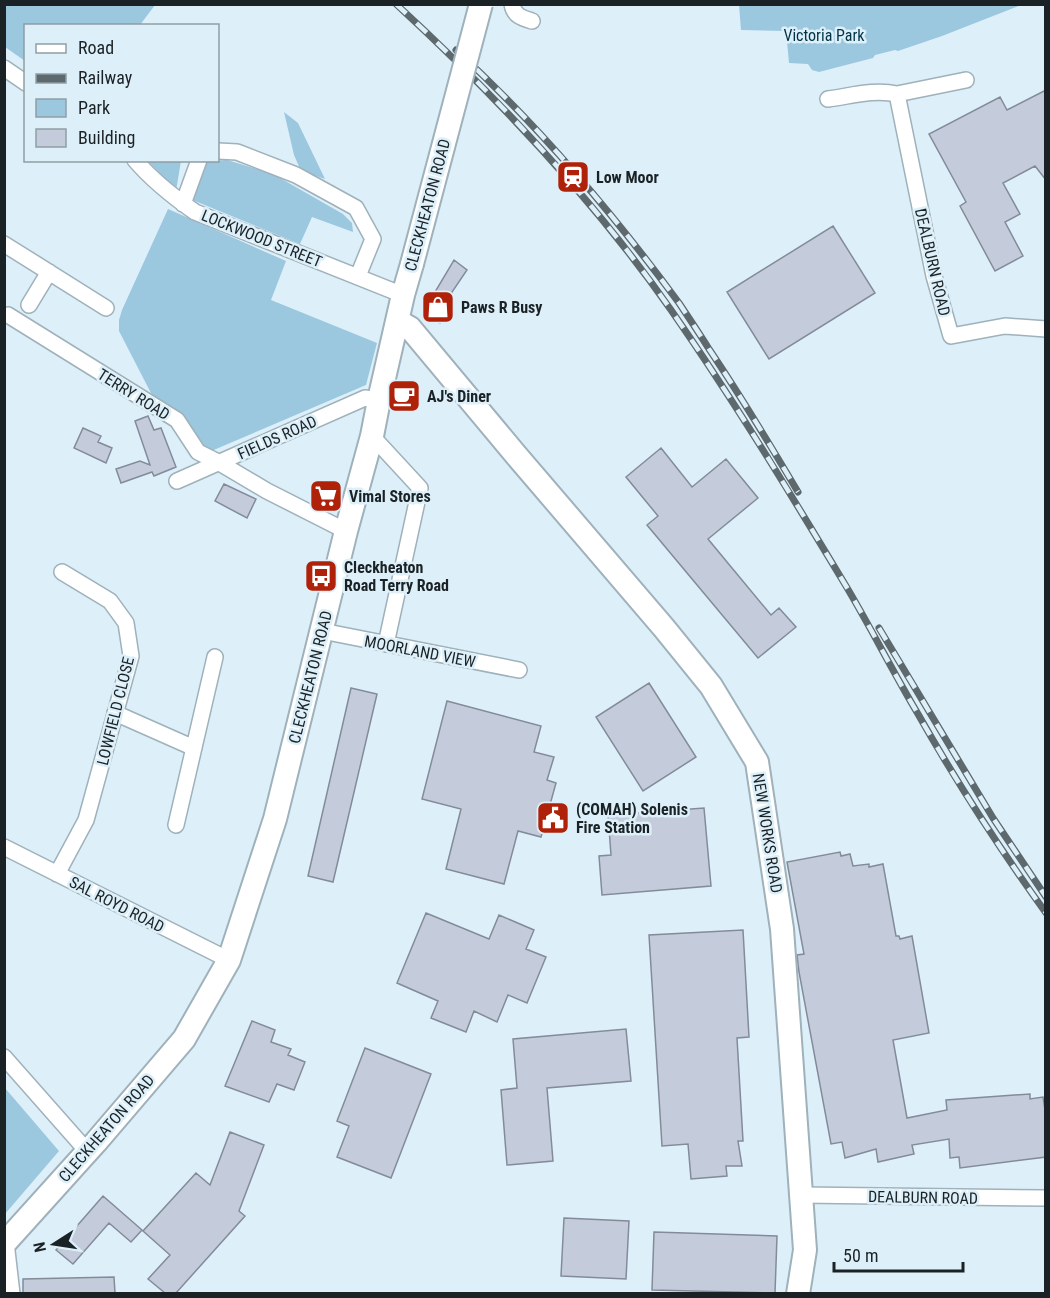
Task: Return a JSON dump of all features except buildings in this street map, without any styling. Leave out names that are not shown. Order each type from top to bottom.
[{"type":"street","name":"CLECKHEATON ROAD","points":[[5,1243],[184,1039],[229,960],[275,819],[346,531],[372,436],[378,400],[403,295],[481,4]]},
{"type":"street","points":[[512,4],[513,11],[520,18],[532,21]]},
{"type":"street","points":[[4,68],[24,82]]},
{"type":"street","points":[[828,99],[868,93],[897,94],[966,80]]},
{"type":"street","name":"DEALBURN ROAD","points":[[897,94],[934,276],[951,336],[1005,326],[1046,329]]},
{"type":"street","points":[[219,151],[237,152],[296,175],[356,208],[373,239],[358,276]]},
{"type":"street","name":"LOCKWOOD STREET","points":[[137,162],[150,178],[195,212],[403,295]]},
{"type":"street","points":[[183,204],[198,162]]},
{"type":"street","points":[[4,244],[105,308]]},
{"type":"street","points":[[29,305],[49,272]]},
{"type":"street","name":"TERRY ROAD","points":[[8,315],[177,420],[198,452],[346,531]]},
{"type":"street","name":"NEW WORKS ROAD","points":[[398,321],[410,328],[516,456],[671,636],[711,686],[757,762],[782,929],[805,1250],[798,1293]]},
{"type":"street","name":"FIELDS ROAD","points":[[177,481],[365,398],[378,400]]},
{"type":"street","points":[[372,436],[420,488],[386,644]]},
{"type":"street","name":"LOWFIELD CLOSE","points":[[57,874],[86,820],[131,656],[126,623],[110,601],[62,572]]},
{"type":"street","name":"MOORLAND VIEW","points":[[321,631],[519,670]]},
{"type":"street","points":[[176,825],[215,657]]},
{"type":"street","points":[[115,713],[194,748]]},
{"type":"street","name":"SAL ROYD ROAD","points":[[4,848],[229,960]]},
{"type":"street","points":[[4,1057],[87,1151]]},
{"type":"street","name":"DEALBURN ROAD","points":[[801,1195],[1046,1198]]},
{"type":"street","points":[[5,1243],[12,1293]]},
{"type":"green space","points":[[5,4],[155,5],[141,24],[24,24],[24,60],[5,47]]},
{"type":"green space","name":"Victoria Park","points":[[739,4],[1021,5],[898,51],[875,55],[873,58],[819,72],[812,70],[808,64],[789,63],[786,31],[741,30]]},
{"type":"green space","points":[[284,112],[298,123],[325,179],[301,171],[294,155]]},
{"type":"green space","points":[[227,160],[273,174],[343,214],[352,223],[353,232],[312,217],[300,244],[190,199],[199,170],[207,162]]},
{"type":"green space","points":[[149,162],[181,162],[176,191]]},
{"type":"green space","points":[[168,209],[286,261],[271,300],[377,343],[366,385],[209,452],[154,399],[119,331],[122,310]]},
{"type":"green space","points":[[5,1088],[59,1151],[5,1214]]},
{"type":"railway","points":[[396,4],[507,112],[576,188],[641,268],[739,412],[855,602],[933,740],[996,840],[1046,913]]},
{"type":"railway","points":[[456,50],[487,79],[574,171],[654,269],[732,384],[798,492]]},
{"type":"railway","points":[[879,628],[993,818],[1046,897]]},
{"type":"place","name":"Low Moor","points":[[573,177]]},
{"type":"place","name":"Paws R Busy","points":[[438,307]]},
{"type":"place","name":"AJ's Diner","points":[[404,396]]},
{"type":"place","name":"Vimal Stores","points":[[326,496]]},
{"type":"place","name":"Cleckheaton Road Terry Road","points":[[321,576]]},
{"type":"place","name":"(COMAH) Solenis Fire Station","points":[[553,818]]}]
